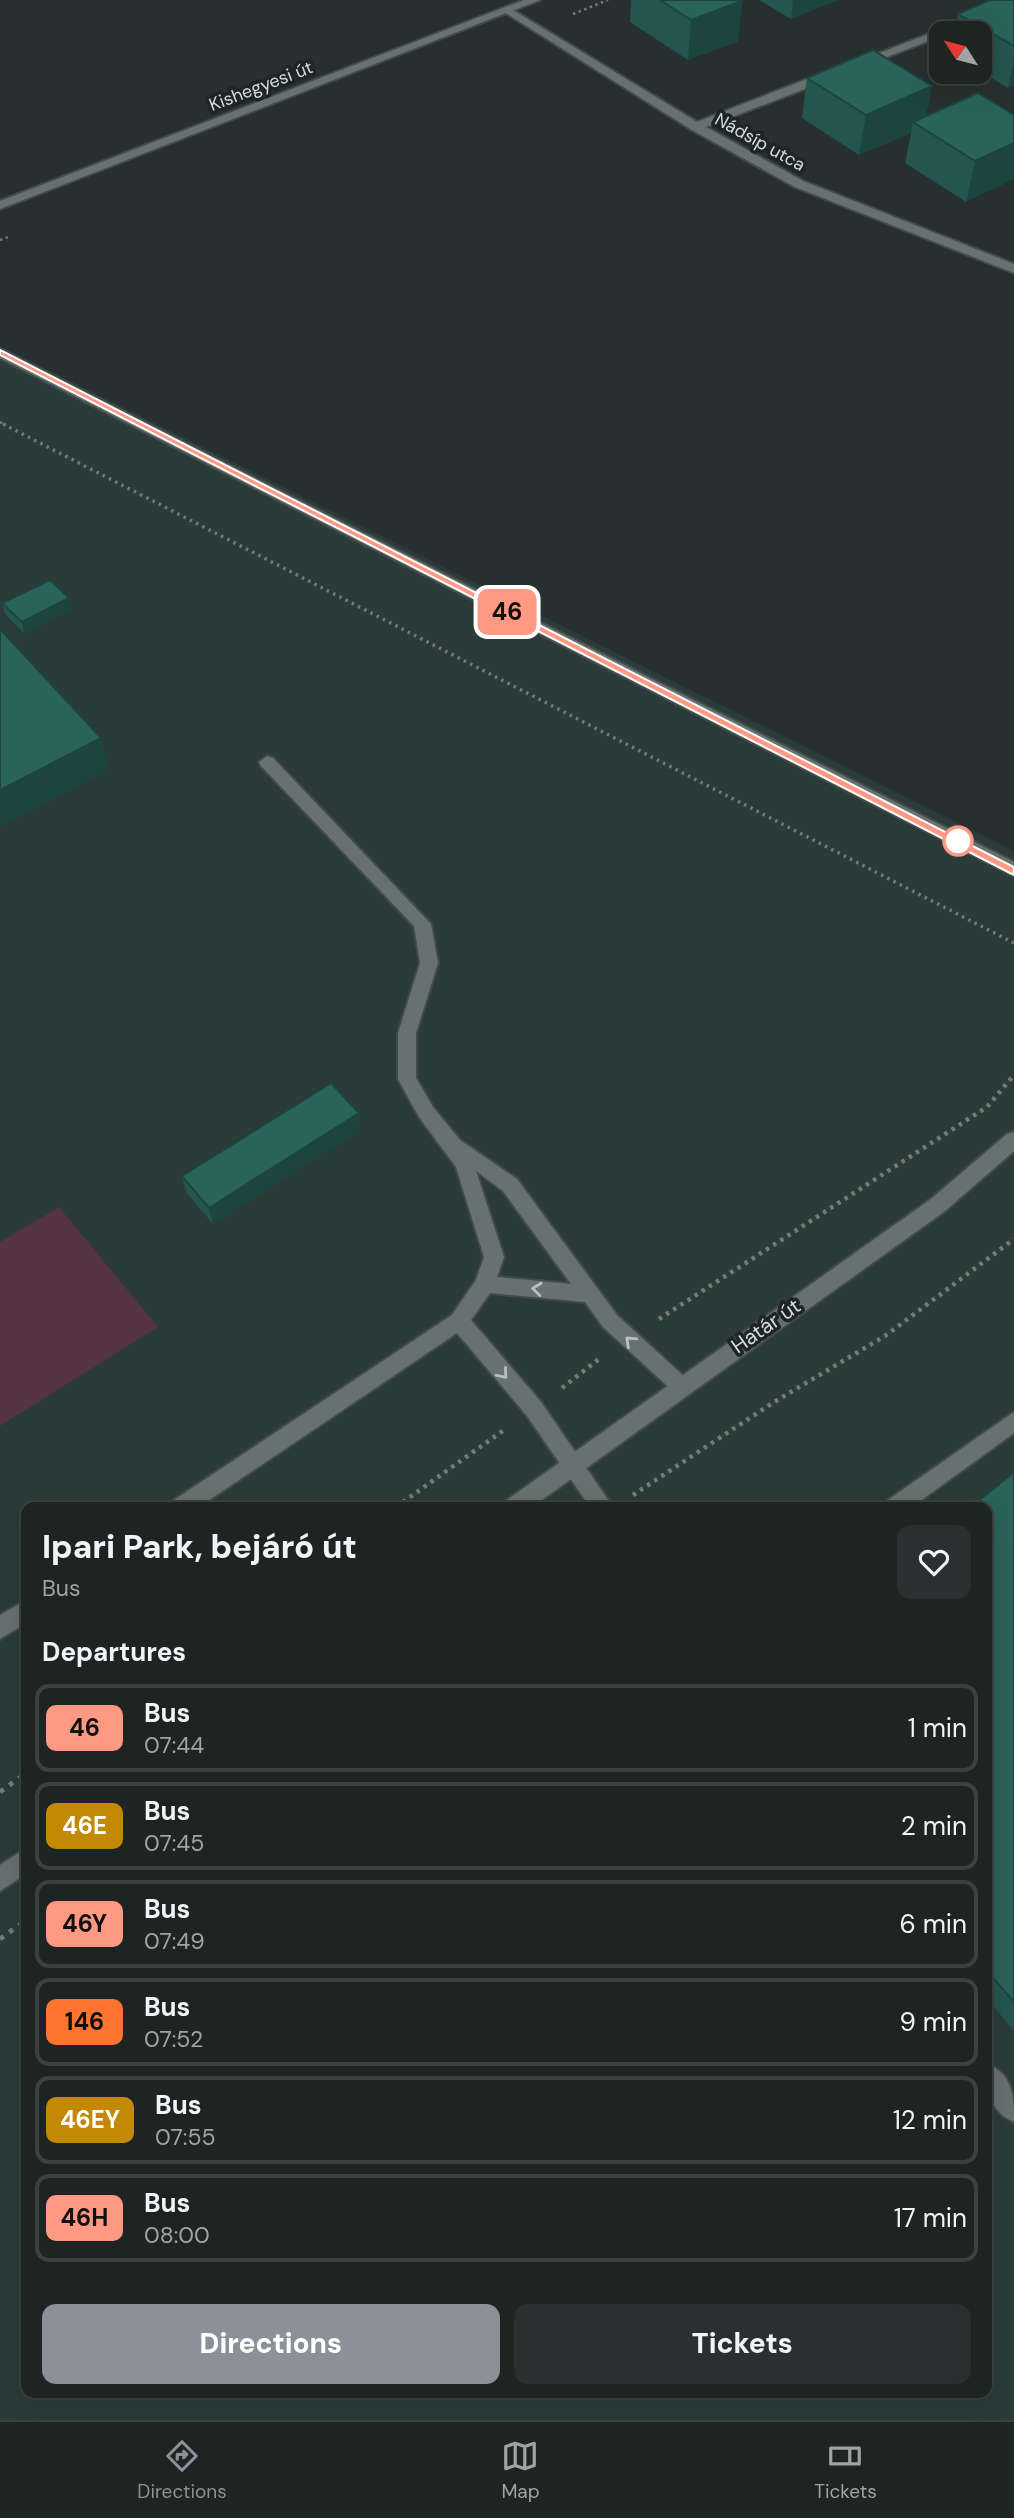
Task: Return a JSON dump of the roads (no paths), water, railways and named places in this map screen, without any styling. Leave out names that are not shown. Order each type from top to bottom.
[{"type":"street","name":"Kishegyesi út","points":[[0,205],[534,0]]},
{"type":"street","points":[[849,68],[1014,4]]},
{"type":"street","name":"Nádsíp utca","points":[[508,10],[696,127],[799,184],[1014,269]]},
{"type":"street","points":[[696,127],[836,72]]},
{"type":"street","points":[[0,353],[1014,870]]},
{"type":"street","points":[[188,1502],[459,1321],[485,1284],[494,1257],[465,1166],[452,1143],[425,1112],[407,1079],[407,1033],[429,963],[422,924],[267,762]]},
{"type":"street","name":"Határ út","points":[[521,1502],[938,1205],[1014,1140]]},
{"type":"street","points":[[452,1143],[510,1185],[589,1294],[627,1338],[681,1386]]},
{"type":"street","points":[[485,1284],[589,1294]]},
{"type":"street","points":[[459,1321],[534,1409],[600,1502]]},
{"type":"street","points":[[902,1502],[1014,1421]]},
{"type":"street","points":[[0,1628],[21,1613]]},
{"type":"street","points":[[0,1879],[21,1864]]},
{"type":"street","points":[[992,2082],[1014,2109]]}]
